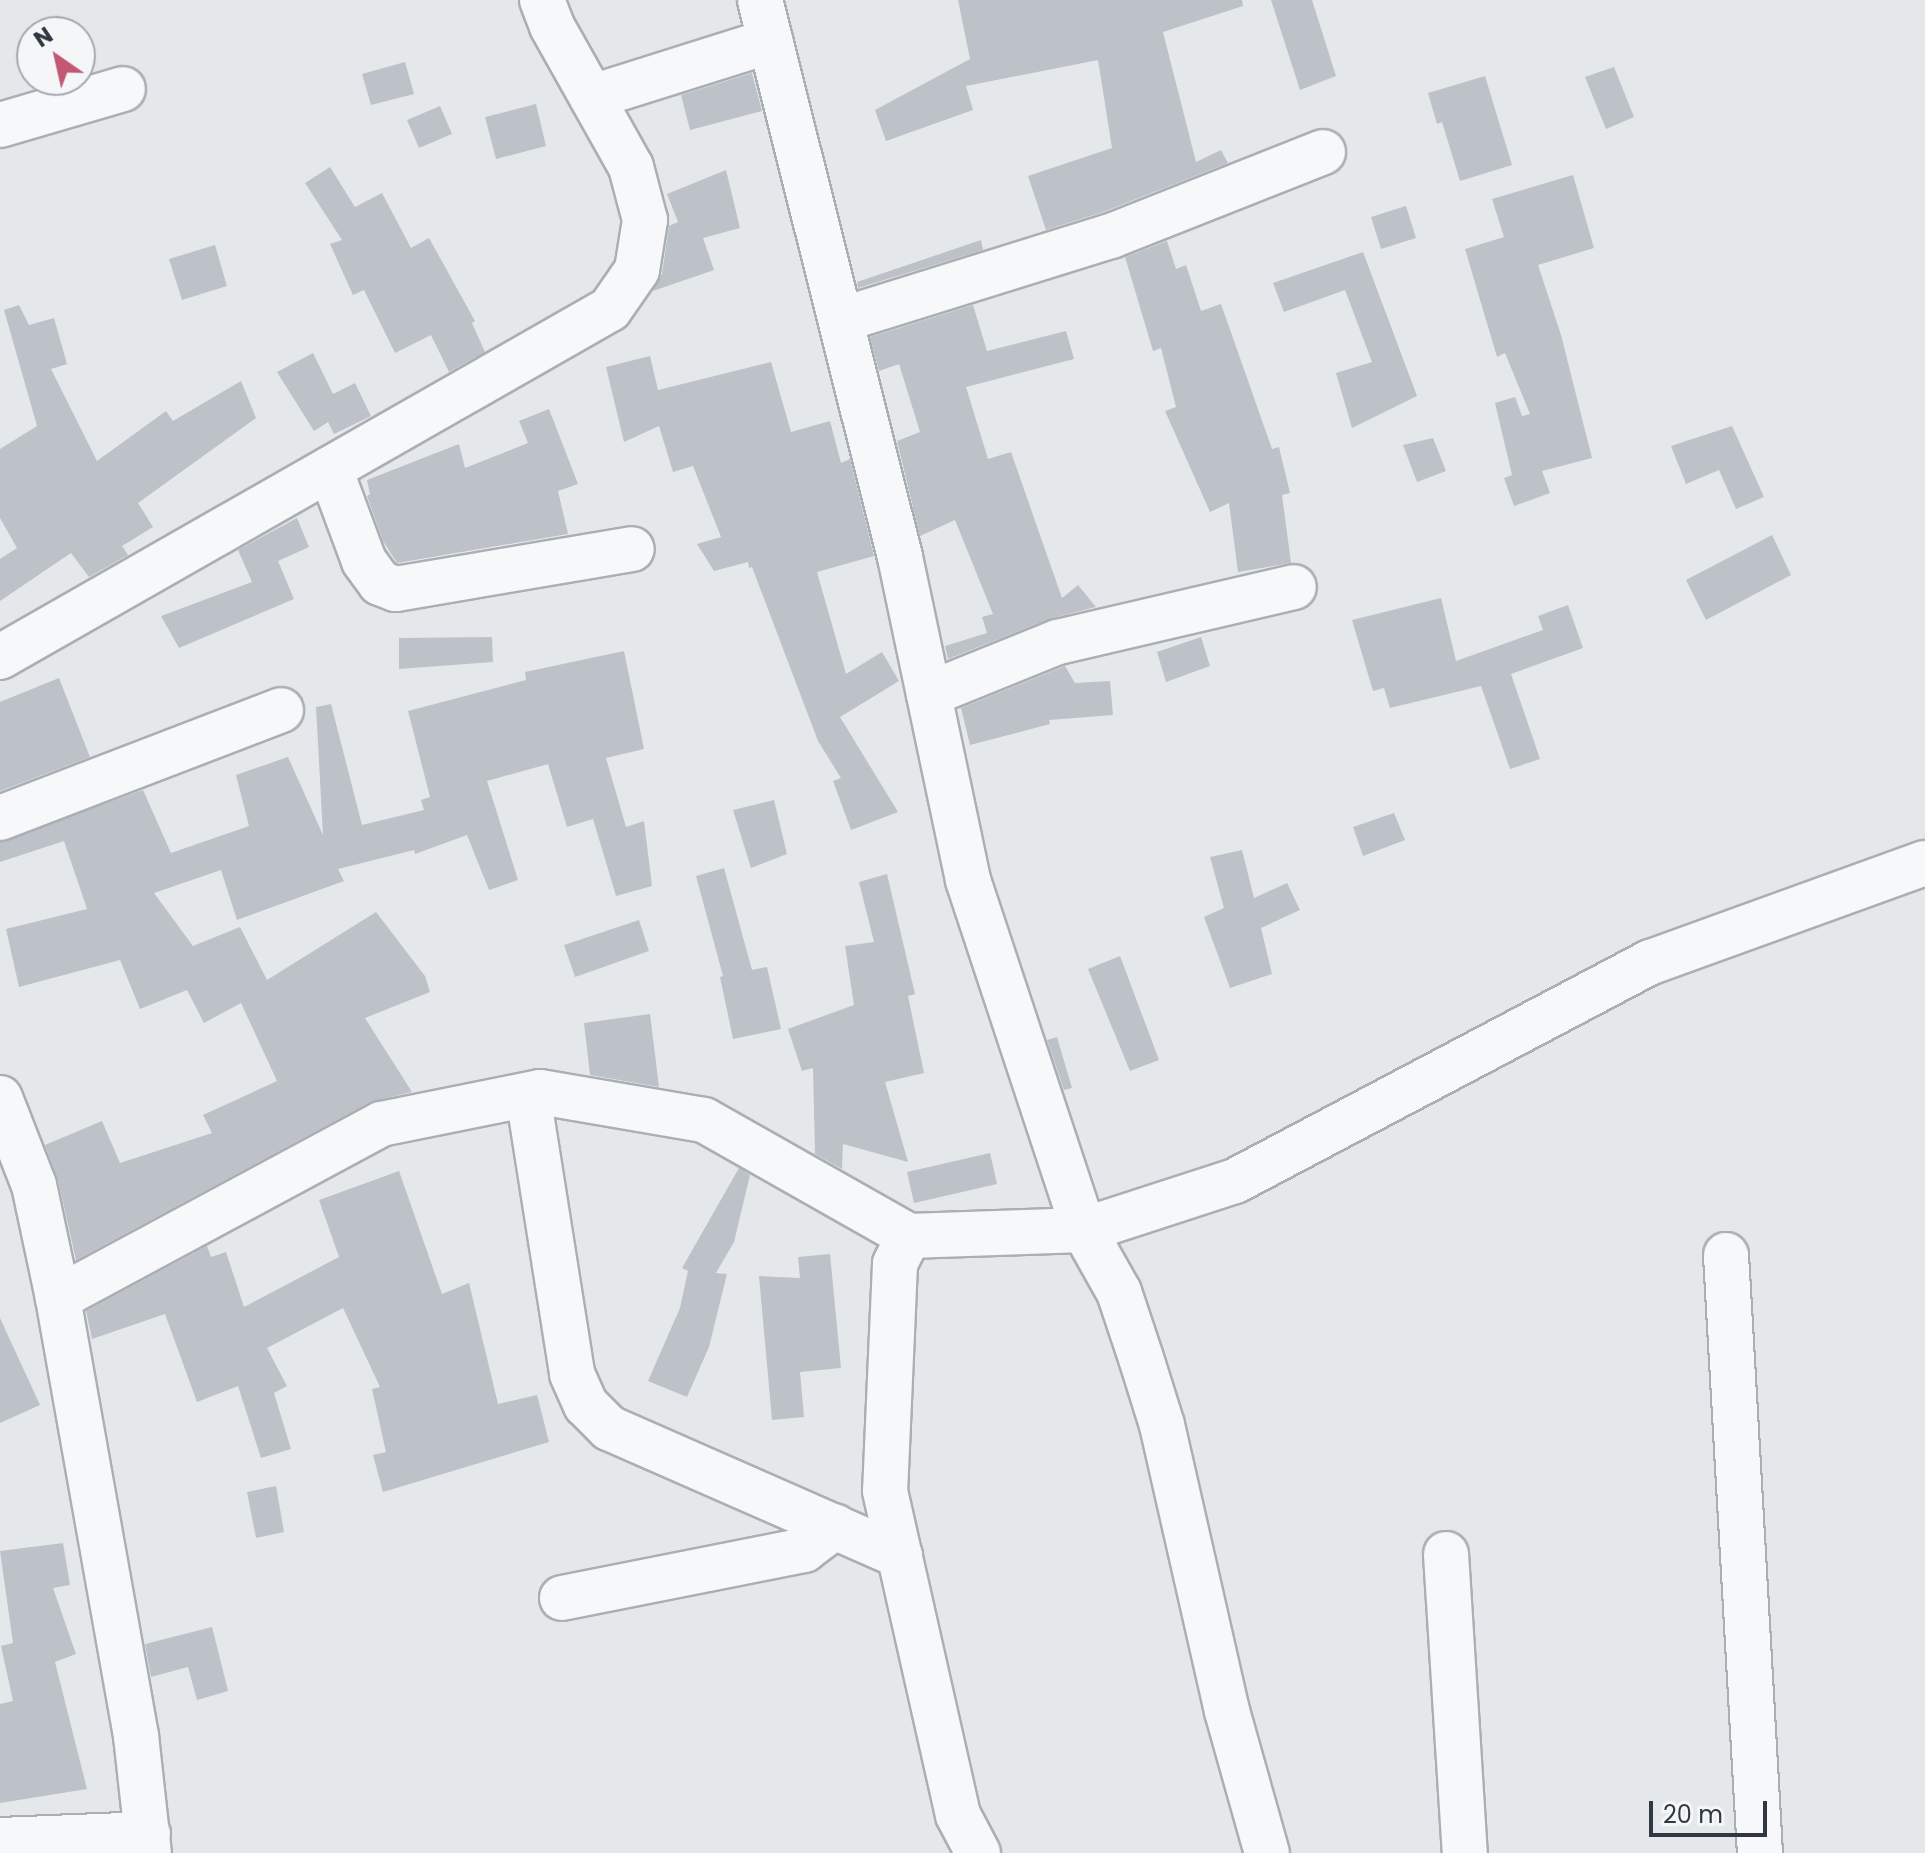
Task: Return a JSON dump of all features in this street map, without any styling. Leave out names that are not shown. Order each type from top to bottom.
[{"type":"street","points":[[0,657],[610,309],[637,270],[645,220],[631,167],[542,0]]},
{"type":"street","points":[[760,0],[900,557],[968,880],[1084,1230],[1119,1292],[1162,1425],[1227,1711],[1267,1853]]},
{"type":"street","points":[[592,97],[770,41]]},
{"type":"street","points":[[0,125],[123,89]]},
{"type":"street","points":[[841,320],[1111,236],[1323,152]]},
{"type":"street","points":[[330,469],[364,561],[380,583],[396,589],[632,549]]},
{"type":"street","points":[[929,694],[1058,642],[1294,587]]},
{"type":"street","points":[[0,818],[281,710]]},
{"type":"street","points":[[58,1298],[381,1124],[540,1092],[704,1120],[909,1236],[1084,1230],[1235,1181],[1651,962],[1925,863]]},
{"type":"street","points":[[528,1095],[572,1374],[586,1405],[609,1428],[900,1556]]},
{"type":"street","points":[[0,1098],[34,1185],[58,1298],[136,1736],[149,1844],[0,1840]]},
{"type":"street","points":[[909,1236],[895,1264],[888,1368],[885,1491],[958,1815],[978,1853]]},
{"type":"street","points":[[1726,1255],[1760,1853]]},
{"type":"street","points":[[562,1598],[804,1550],[835,1527]]},
{"type":"street","points":[[1446,1554],[1465,1853]]},
{"type":"building","points":[[958,0],[1242,0],[1243,6],[1163,32],[1196,162],[1221,150],[1228,163],[1103,212],[1046,230],[1028,176],[1112,148],[1098,60],[966,86],[973,110],[886,141],[875,110],[970,59]]},
{"type":"building","points":[[1271,0],[1312,0],[1336,76],[1300,90]]},
{"type":"building","points":[[405,62],[414,94],[371,105],[362,74]]},
{"type":"building","points":[[1614,67],[1634,117],[1606,129],[1585,77]]},
{"type":"building","points":[[752,73],[762,111],[690,130],[681,95]]},
{"type":"building","points":[[1485,76],[1512,165],[1460,181],[1442,122],[1437,124],[1428,93]]},
{"type":"building","points":[[536,104],[546,146],[496,159],[485,117]]},
{"type":"building","points":[[440,106],[452,134],[419,148],[407,120]]},
{"type":"building","points":[[330,167],[355,207],[382,193],[411,248],[429,238],[475,321],[472,323],[485,352],[449,372],[431,335],[395,353],[364,290],[353,295],[330,244],[342,240],[305,183]]},
{"type":"building","points":[[726,170],[740,228],[703,238],[714,270],[653,291],[662,274],[669,226],[678,222],[667,194]]},
{"type":"building","points":[[1573,175],[1594,248],[1538,265],[1561,335],[1592,458],[1542,471],[1550,493],[1514,506],[1504,478],[1512,475],[1495,403],[1515,397],[1522,416],[1530,414],[1505,353],[1497,357],[1465,249],[1504,237],[1492,199]]},
{"type":"building","points":[[1406,206],[1416,238],[1381,249],[1371,217]]},
{"type":"building","points":[[981,240],[983,250],[858,288],[857,282]]},
{"type":"building","points":[[1167,241],[1176,269],[1186,265],[1201,311],[1221,304],[1272,449],[1279,447],[1290,493],[1282,495],[1291,563],[1238,572],[1229,503],[1210,512],[1165,411],[1176,407],[1161,348],[1153,351],[1125,257]]},
{"type":"building","points":[[215,245],[227,286],[182,300],[169,259]]},
{"type":"building","points":[[1363,252],[1417,396],[1352,428],[1336,373],[1372,362],[1345,290],[1284,312],[1273,283]]},
{"type":"building","points":[[19,305],[29,325],[54,318],[67,364],[51,369],[97,461],[166,411],[173,421],[241,381],[256,418],[138,503],[153,527],[122,546],[128,555],[89,577],[71,553],[0,601],[0,559],[17,548],[0,518],[0,449],[37,426],[4,310]]},
{"type":"building","points":[[973,305],[987,351],[1066,331],[1074,359],[966,387],[988,459],[1011,452],[1062,598],[1078,585],[1096,607],[1049,619],[948,659],[945,646],[987,633],[982,617],[993,614],[955,520],[920,536],[897,441],[920,432],[899,364],[879,371],[870,337]]},
{"type":"building","points":[[313,353],[333,394],[355,383],[371,416],[334,434],[328,422],[314,431],[277,372]]},
{"type":"building","points":[[650,356],[658,390],[771,362],[791,432],[830,421],[841,463],[850,459],[874,556],[817,572],[846,674],[882,652],[899,681],[840,717],[898,812],[851,830],[833,781],[841,778],[818,741],[752,567],[749,568],[748,562],[714,571],[697,544],[721,537],[693,466],[673,472],[659,426],[624,442],[606,367]]},
{"type":"building","points":[[549,409],[578,484],[558,491],[568,534],[397,563],[383,541],[367,496],[370,494],[367,480],[459,444],[465,468],[528,443],[519,421]]},
{"type":"building","points":[[1732,426],[1764,497],[1736,509],[1719,470],[1686,484],[1671,446]]},
{"type":"building","points":[[1433,438],[1446,471],[1417,482],[1403,445]]},
{"type":"building","points":[[297,518],[309,547],[278,561],[294,599],[179,648],[161,616],[252,582],[238,550]]},
{"type":"building","points":[[1772,535],[1791,575],[1706,620],[1686,580]]},
{"type":"building","points":[[1441,598],[1456,661],[1543,630],[1538,616],[1568,605],[1583,648],[1511,674],[1540,759],[1510,769],[1481,686],[1390,708],[1384,688],[1373,691],[1352,620]]},
{"type":"building","points":[[492,637],[493,662],[399,669],[399,638]]},
{"type":"building","points":[[1201,637],[1210,666],[1166,682],[1157,652]]},
{"type":"building","points":[[624,651],[644,749],[606,758],[626,827],[644,821],[652,886],[616,896],[593,819],[567,827],[548,764],[487,781],[518,880],[489,890],[467,835],[415,854],[414,850],[338,869],[344,881],[237,920],[221,870],[154,893],[193,946],[240,927],[267,980],[376,912],[425,976],[430,992],[365,1018],[412,1092],[370,1102],[76,1260],[58,1180],[45,1145],[102,1121],[120,1163],[212,1133],[203,1115],[277,1081],[241,1003],[204,1023],[187,990],[140,1009],[120,960],[19,987],[6,929],[87,909],[64,841],[0,862],[0,842],[143,790],[171,853],[249,826],[236,775],[288,757],[323,835],[316,707],[331,704],[362,825],[424,810],[421,800],[430,797],[408,711],[526,680],[525,672]]},
{"type":"building","points":[[1065,666],[1075,683],[1110,681],[1113,715],[1049,720],[1050,724],[970,745],[961,708]]},
{"type":"building","points":[[59,678],[90,757],[0,791],[0,702]]},
{"type":"building","points":[[774,800],[787,854],[751,868],[733,810]]},
{"type":"building","points":[[1394,813],[1405,840],[1363,856],[1353,827]]},
{"type":"building","points":[[1242,850],[1254,898],[1287,883],[1300,910],[1261,928],[1272,974],[1230,988],[1204,917],[1224,908],[1210,857]]},
{"type":"building","points":[[724,868],[752,970],[767,967],[781,1029],[733,1039],[720,977],[723,976],[696,876]]},
{"type":"building","points":[[887,874],[915,994],[908,996],[924,1073],[885,1082],[908,1162],[843,1144],[842,1169],[815,1154],[813,1068],[802,1071],[788,1029],[854,1005],[845,946],[874,942],[859,882]]},
{"type":"building","points":[[639,920],[649,951],[575,977],[564,945]]},
{"type":"building","points":[[1120,956],[1159,1060],[1130,1071],[1088,969]]},
{"type":"building","points":[[650,1014],[659,1087],[590,1075],[584,1023]]},
{"type":"building","points":[[1057,1037],[1072,1088],[1064,1090],[1047,1040]]},
{"type":"building","points":[[990,1153],[997,1184],[914,1203],[907,1172]]},
{"type":"building","points":[[739,1168],[750,1175],[734,1242],[716,1273],[727,1274],[709,1347],[687,1397],[648,1381],[680,1308],[688,1271],[682,1268]]},
{"type":"building","points":[[399,1171],[442,1294],[469,1283],[498,1404],[537,1395],[549,1442],[383,1492],[373,1455],[386,1452],[372,1389],[380,1387],[343,1308],[267,1348],[287,1386],[274,1393],[291,1449],[261,1458],[238,1386],[197,1402],[165,1314],[92,1339],[86,1311],[207,1246],[211,1257],[226,1252],[244,1307],[339,1257],[319,1200]]},
{"type":"building","points":[[830,1254],[841,1368],[800,1372],[804,1417],[772,1420],[759,1276],[800,1278],[798,1257]]},
{"type":"building","points":[[0,1318],[40,1405],[0,1423]]},
{"type":"building","points":[[276,1486],[284,1532],[256,1538],[247,1492]]},
{"type":"building","points":[[63,1543],[70,1585],[53,1588],[76,1654],[55,1662],[87,1789],[0,1803],[0,1704],[13,1701],[1,1646],[13,1643],[0,1551]]},
{"type":"building","points":[[212,1627],[228,1691],[197,1700],[188,1667],[151,1677],[145,1644]]}]
